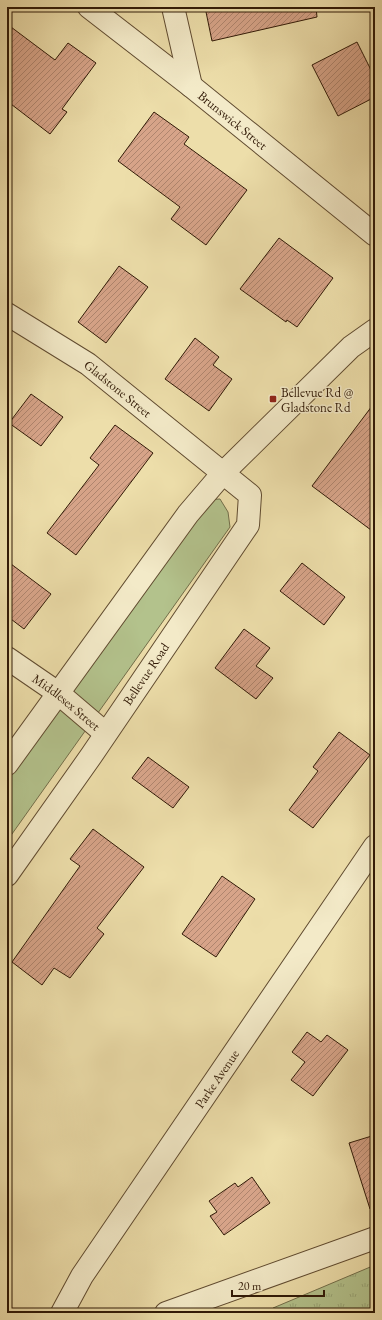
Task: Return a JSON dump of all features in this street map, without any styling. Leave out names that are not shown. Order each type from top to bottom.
[{"type":"street","name":"Brunswick Street","points":[[89,7],[191,86],[375,235]]},
{"type":"street","points":[[173,7],[191,86]]},
{"type":"street","name":"Gladstone Street","points":[[7,314],[88,364],[223,473]]},
{"type":"street","points":[[7,764],[188,514],[223,473],[351,347],[375,330]]},
{"type":"street","name":"Bellevue Road","points":[[7,875],[248,525],[250,495],[223,473]]},
{"type":"street","name":"Middlesex Street","points":[[7,658],[58,693],[105,733]]},
{"type":"street","name":"Parke Avenue","points":[[62,1313],[82,1276],[375,846]]},
{"type":"street","points":[[166,1313],[375,1238]]},
{"type":"green space","points":[[220,499],[228,512],[230,527],[7,841],[7,780],[205,500]]},
{"type":"green space","points":[[375,1265],[375,1313],[274,1313],[273,1308]]},
{"type":"building","points":[[205,7],[316,7],[317,17],[212,41]]},
{"type":"building","points":[[7,24],[55,60],[68,43],[96,63],[62,109],[67,112],[50,134],[7,101]]},
{"type":"building","points":[[357,42],[375,78],[375,97],[338,116],[312,65]]},
{"type":"building","points":[[154,112],[189,137],[184,144],[247,190],[206,245],[171,219],[180,207],[118,161]]},
{"type":"building","points":[[279,238],[333,278],[297,327],[287,320],[286,322],[240,289]]},
{"type":"building","points":[[119,266],[148,287],[106,343],[78,322]]},
{"type":"building","points":[[195,338],[219,357],[213,365],[232,379],[209,411],[165,379]]},
{"type":"building","points":[[31,394],[63,417],[41,446],[9,423]]},
{"type":"building","points":[[375,402],[375,533],[312,486]]},
{"type":"building","points":[[115,425],[153,453],[76,555],[47,533],[99,465],[90,458]]},
{"type":"building","points":[[7,561],[51,594],[24,629],[7,616]]},
{"type":"building","points":[[302,563],[345,597],[324,625],[280,591]]},
{"type":"building","points":[[244,629],[270,648],[256,666],[273,678],[256,699],[215,668]]},
{"type":"building","points":[[339,732],[370,755],[313,828],[289,810],[318,771],[313,767]]},
{"type":"building","points":[[148,757],[189,787],[173,808],[132,778]]},
{"type":"building","points":[[93,829],[144,867],[97,928],[104,934],[70,978],[54,968],[42,985],[12,962],[80,866],[70,859]]},
{"type":"building","points":[[222,876],[255,899],[216,957],[182,934]]},
{"type":"building","points":[[307,1032],[321,1042],[327,1035],[348,1050],[313,1096],[291,1080],[305,1062],[292,1052]]},
{"type":"building","points":[[375,1135],[375,1208],[370,1209],[349,1143]]},
{"type":"building","points":[[252,1177],[270,1203],[224,1235],[210,1216],[217,1212],[209,1201],[235,1183],[238,1187]]},
{"type":"place","name":"Bellevue Rd @ Gladstone Rd","points":[[273,399]]}]
